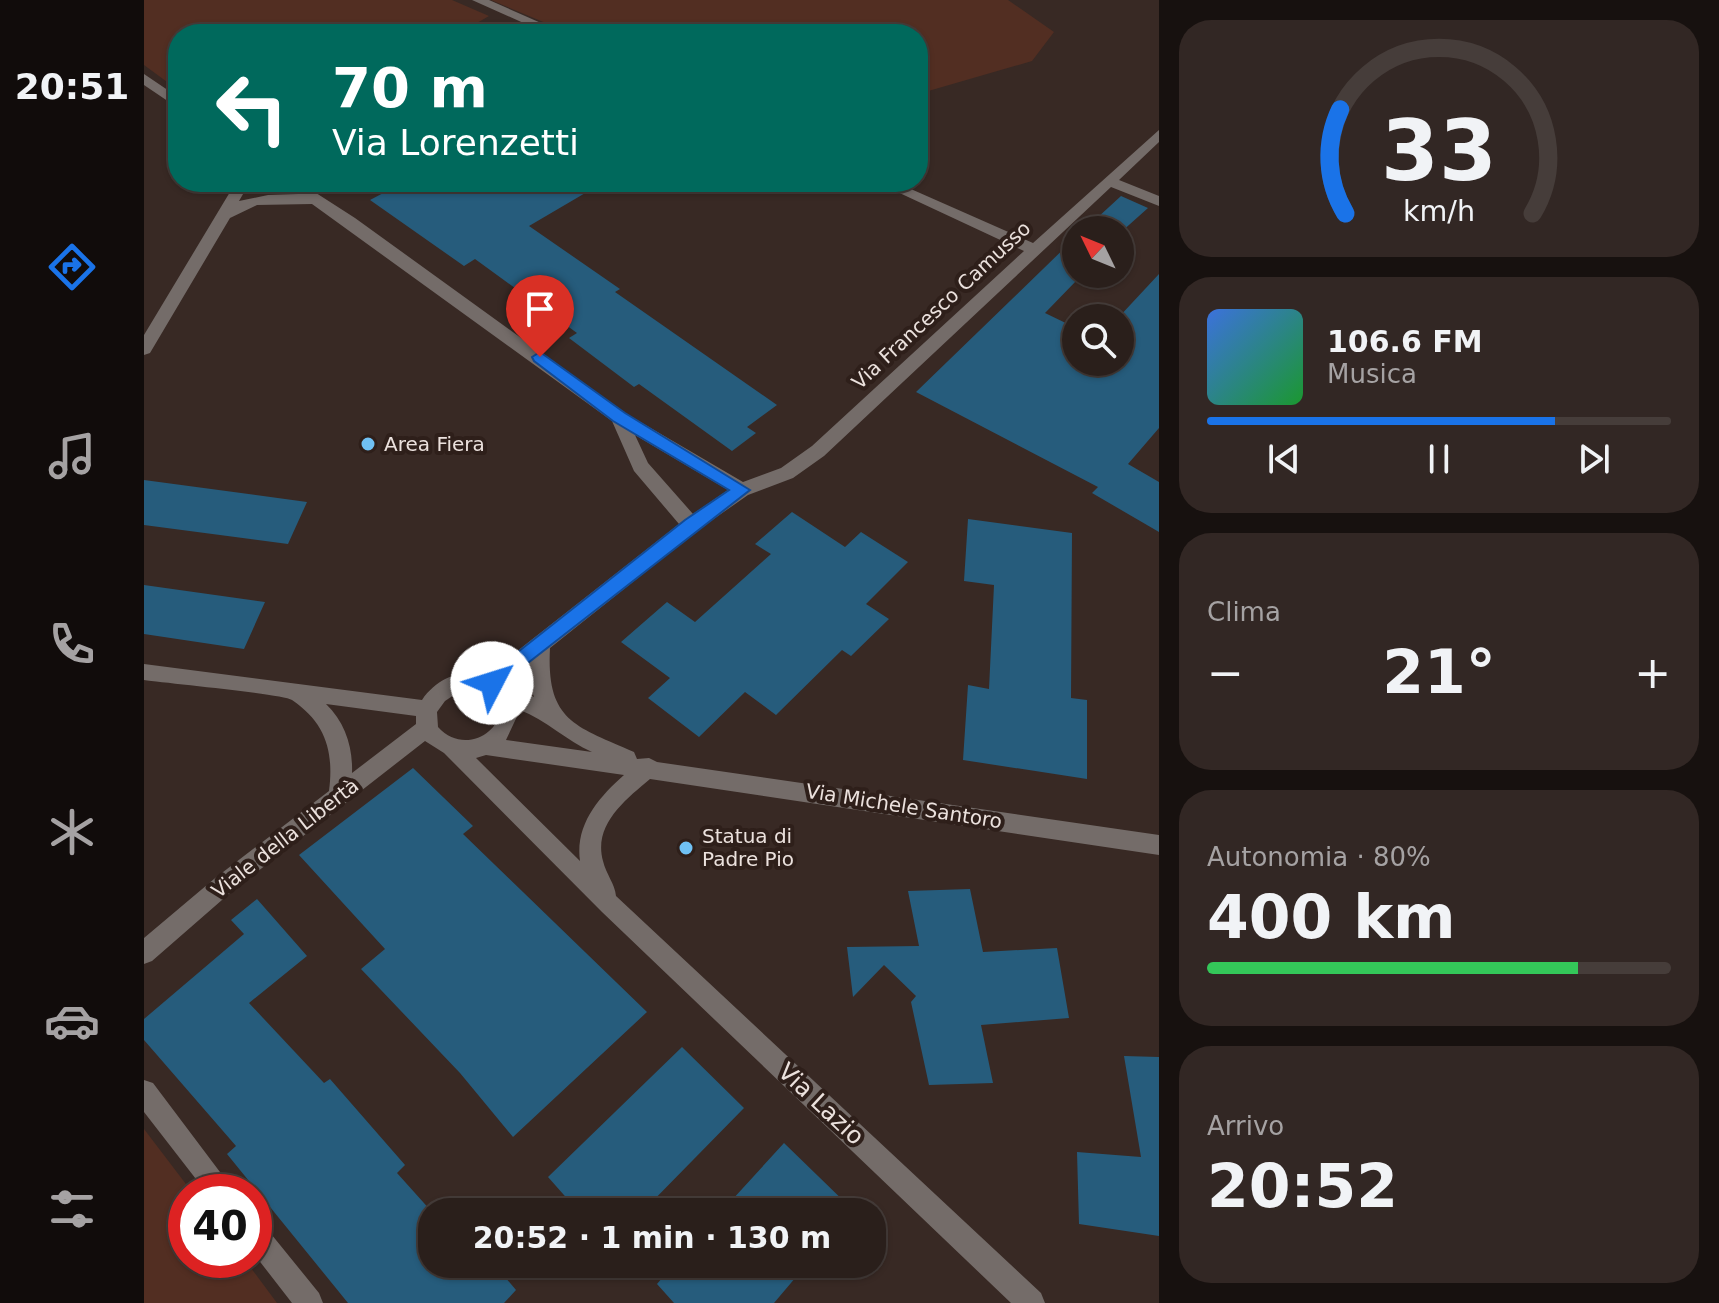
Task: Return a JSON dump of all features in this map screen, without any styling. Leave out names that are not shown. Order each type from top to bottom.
[{"type":"street","points":[[478,0],[535,24]]},
{"type":"street","points":[[144,78],[168,96]]},
{"type":"street","name":"Via Francesco Camusso","points":[[742,490],[787,473],[818,451],[1159,134]]},
{"type":"street","points":[[1109,181],[1159,201]]},
{"type":"street","points":[[144,349],[237,192]]},
{"type":"street","points":[[144,672],[286,691],[427,718],[432,736],[452,749],[463,751],[487,746],[507,728],[511,704],[498,688],[540,643],[691,525],[742,490],[619,417],[304,192]]},
{"type":"street","points":[[905,192],[1033,249]]},
{"type":"street","points":[[222,217],[235,206],[256,200],[315,199]]},
{"type":"street","points":[[619,417],[640,466],[691,525]]},
{"type":"street","points":[[540,643],[538,680],[550,714]]},
{"type":"street","name":"Viale della Libertà","points":[[144,953],[222,886],[339,795],[427,718],[432,699],[453,683],[480,679],[498,688]]},
{"type":"street","name":"Via Michele Santoro","points":[[498,688],[550,714],[579,737],[649,767]]},
{"type":"street","points":[[286,691],[321,709],[334,728],[343,770],[339,795]]},
{"type":"street","name":"Via Michele Santoro","points":[[487,746],[649,767],[1159,845]]},
{"type":"street","name":"Via Lazio","points":[[452,749],[610,905],[1031,1303]]},
{"type":"street","name":"Via Lazio","points":[[610,905],[590,856],[595,822],[616,795],[649,767]]},
{"type":"street","points":[[144,1092],[208,1174]]},
{"type":"street","points":[[272,1256],[309,1303]]},
{"type":"shaded area","points":[[144,0],[452,0],[489,16],[475,24],[168,24],[168,83],[144,65]]},
{"type":"shaded area","points":[[491,0],[1008,0],[1054,32],[1032,61],[928,91],[928,24],[548,24]]},
{"type":"shaded area","points":[[144,1129],[178,1174],[168,1174],[168,1278],[258,1278],[277,1303],[144,1303]]},
{"type":"building","points":[[385,192],[587,192],[529,226],[620,289],[615,292],[777,405],[747,427],[756,433],[732,451],[639,384],[634,387],[569,338],[577,333],[475,259],[464,266],[370,200]]},
{"type":"building","points":[[1121,196],[1148,208],[1134,220],[1134,216],[1099,216]]},
{"type":"building","points":[[1062,251],[1062,288],[1069,288],[1045,313],[1062,321],[1062,376],[1134,376],[1134,304],[1131,304],[1159,274],[1159,428],[1128,464],[1159,482],[1159,532],[1092,493],[1098,487],[916,392]]},
{"type":"building","points":[[144,480],[307,502],[288,544],[144,525]]},
{"type":"building","points":[[792,512],[845,547],[861,532],[908,562],[866,604],[889,619],[851,656],[842,650],[776,715],[745,692],[699,737],[648,698],[670,678],[621,642],[667,602],[695,622],[771,554],[755,544]]},
{"type":"building","points":[[968,519],[1072,533],[1071,698],[1087,700],[1087,779],[963,760],[968,685],[989,689],[994,585],[964,581]]},
{"type":"building","points":[[144,585],[265,602],[244,649],[144,634]]},
{"type":"building","points":[[413,768],[473,826],[463,834],[647,1012],[513,1137],[460,1073],[361,969],[385,949],[299,855]]},
{"type":"building","points":[[970,889],[983,952],[1057,948],[1069,1018],[981,1025],[993,1083],[929,1085],[911,1002],[916,996],[884,965],[853,997],[847,947],[919,946],[908,891]]},
{"type":"building","points":[[257,899],[307,956],[249,1003],[324,1083],[330,1079],[405,1165],[397,1173],[419,1198],[418,1278],[506,1278],[516,1290],[504,1303],[348,1303],[272,1209],[272,1174],[243,1174],[227,1154],[236,1146],[144,1040],[144,1019],[244,934],[231,920]]},
{"type":"building","points":[[682,1047],[744,1108],[656,1198],[567,1198],[548,1177]]},
{"type":"building","points":[[1124,1056],[1159,1057],[1159,1236],[1079,1224],[1077,1152],[1141,1157]]},
{"type":"building","points":[[784,1143],[841,1198],[734,1198]]},
{"type":"building","points":[[662,1278],[795,1278],[774,1303],[674,1303],[657,1284]]},
{"type":"place","name":"Area Fiera","points":[[368,444]]},
{"type":"place","name":"Statua di Padre Pio","points":[[686,848]]},
{"type":"route","points":[[492,683],[691,525],[742,490],[619,417],[540,357]]}]
